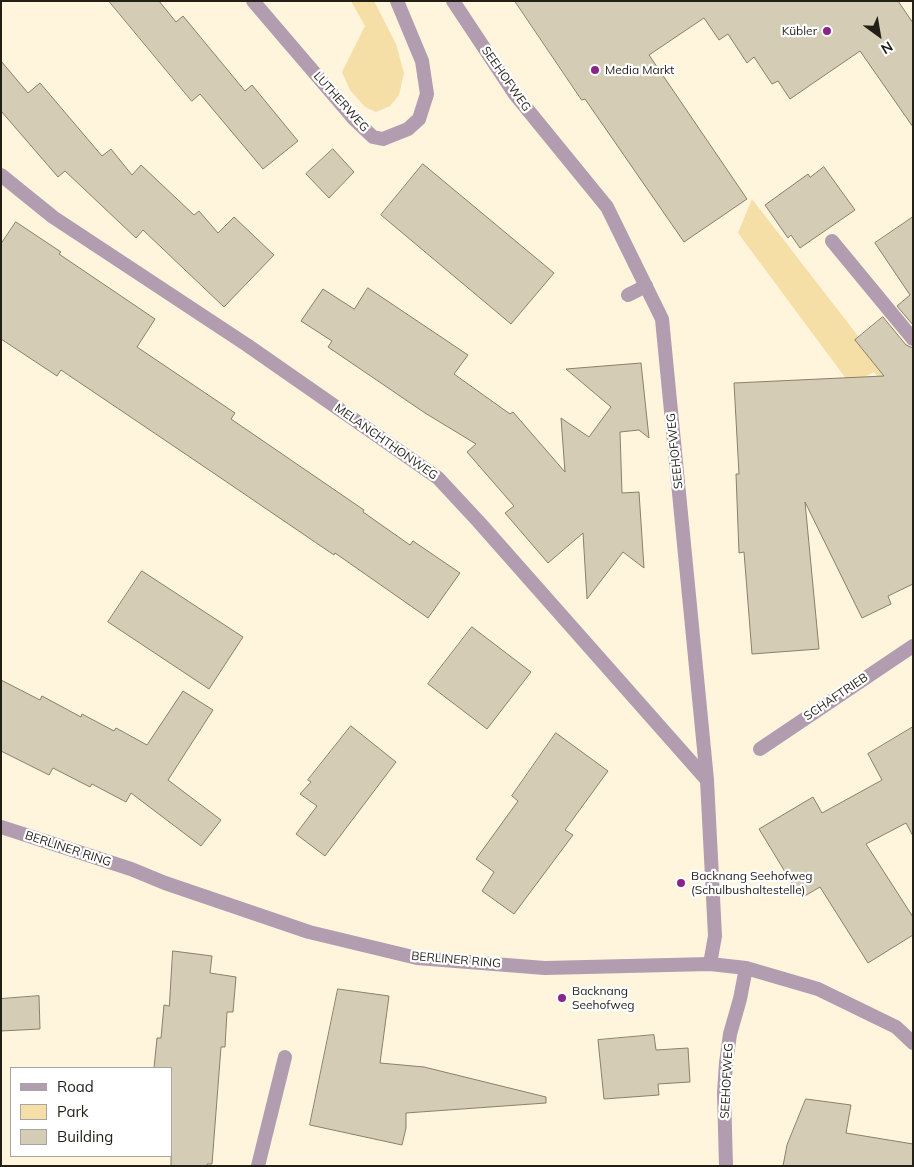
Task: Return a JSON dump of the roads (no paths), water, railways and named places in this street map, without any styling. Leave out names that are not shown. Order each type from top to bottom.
[{"type":"street","name":"LUTHERWEG","points":[[253,1],[354,119],[373,137],[384,139],[408,130],[419,119],[427,94],[422,61],[397,1]]},
{"type":"street","name":"SEEHOFWEG","points":[[453,1],[514,93],[607,207],[662,319],[707,780],[715,936],[710,964]]},
{"type":"street","name":"MELANCHTHONWEG","points":[[1,175],[52,217],[247,345],[438,478],[478,520],[707,780]]},
{"type":"street","points":[[832,241],[913,339]]},
{"type":"street","points":[[628,295],[646,286]]},
{"type":"street","name":"SCHAFTRIEB","points":[[760,749],[913,646]]},
{"type":"street","name":"BERLINER RING","points":[[1,827],[130,869],[309,932],[417,958],[545,968],[710,964],[746,968],[818,990],[896,1027],[913,1043]]},
{"type":"street","name":"SEEHOFWEG","points":[[726,1166],[724,1093],[726,1063],[730,1034],[746,968]]},
{"type":"street","points":[[258,1166],[285,1057]]},
{"type":"place","name":"Kübler","points":[[827,31]]},
{"type":"place","name":"Media Markt","points":[[595,70]]},
{"type":"place","name":"Backnang Seehofweg (Schulbushaltestelle)","points":[[681,883]]},
{"type":"place","name":"Backnang Seehofweg","points":[[562,998]]}]
